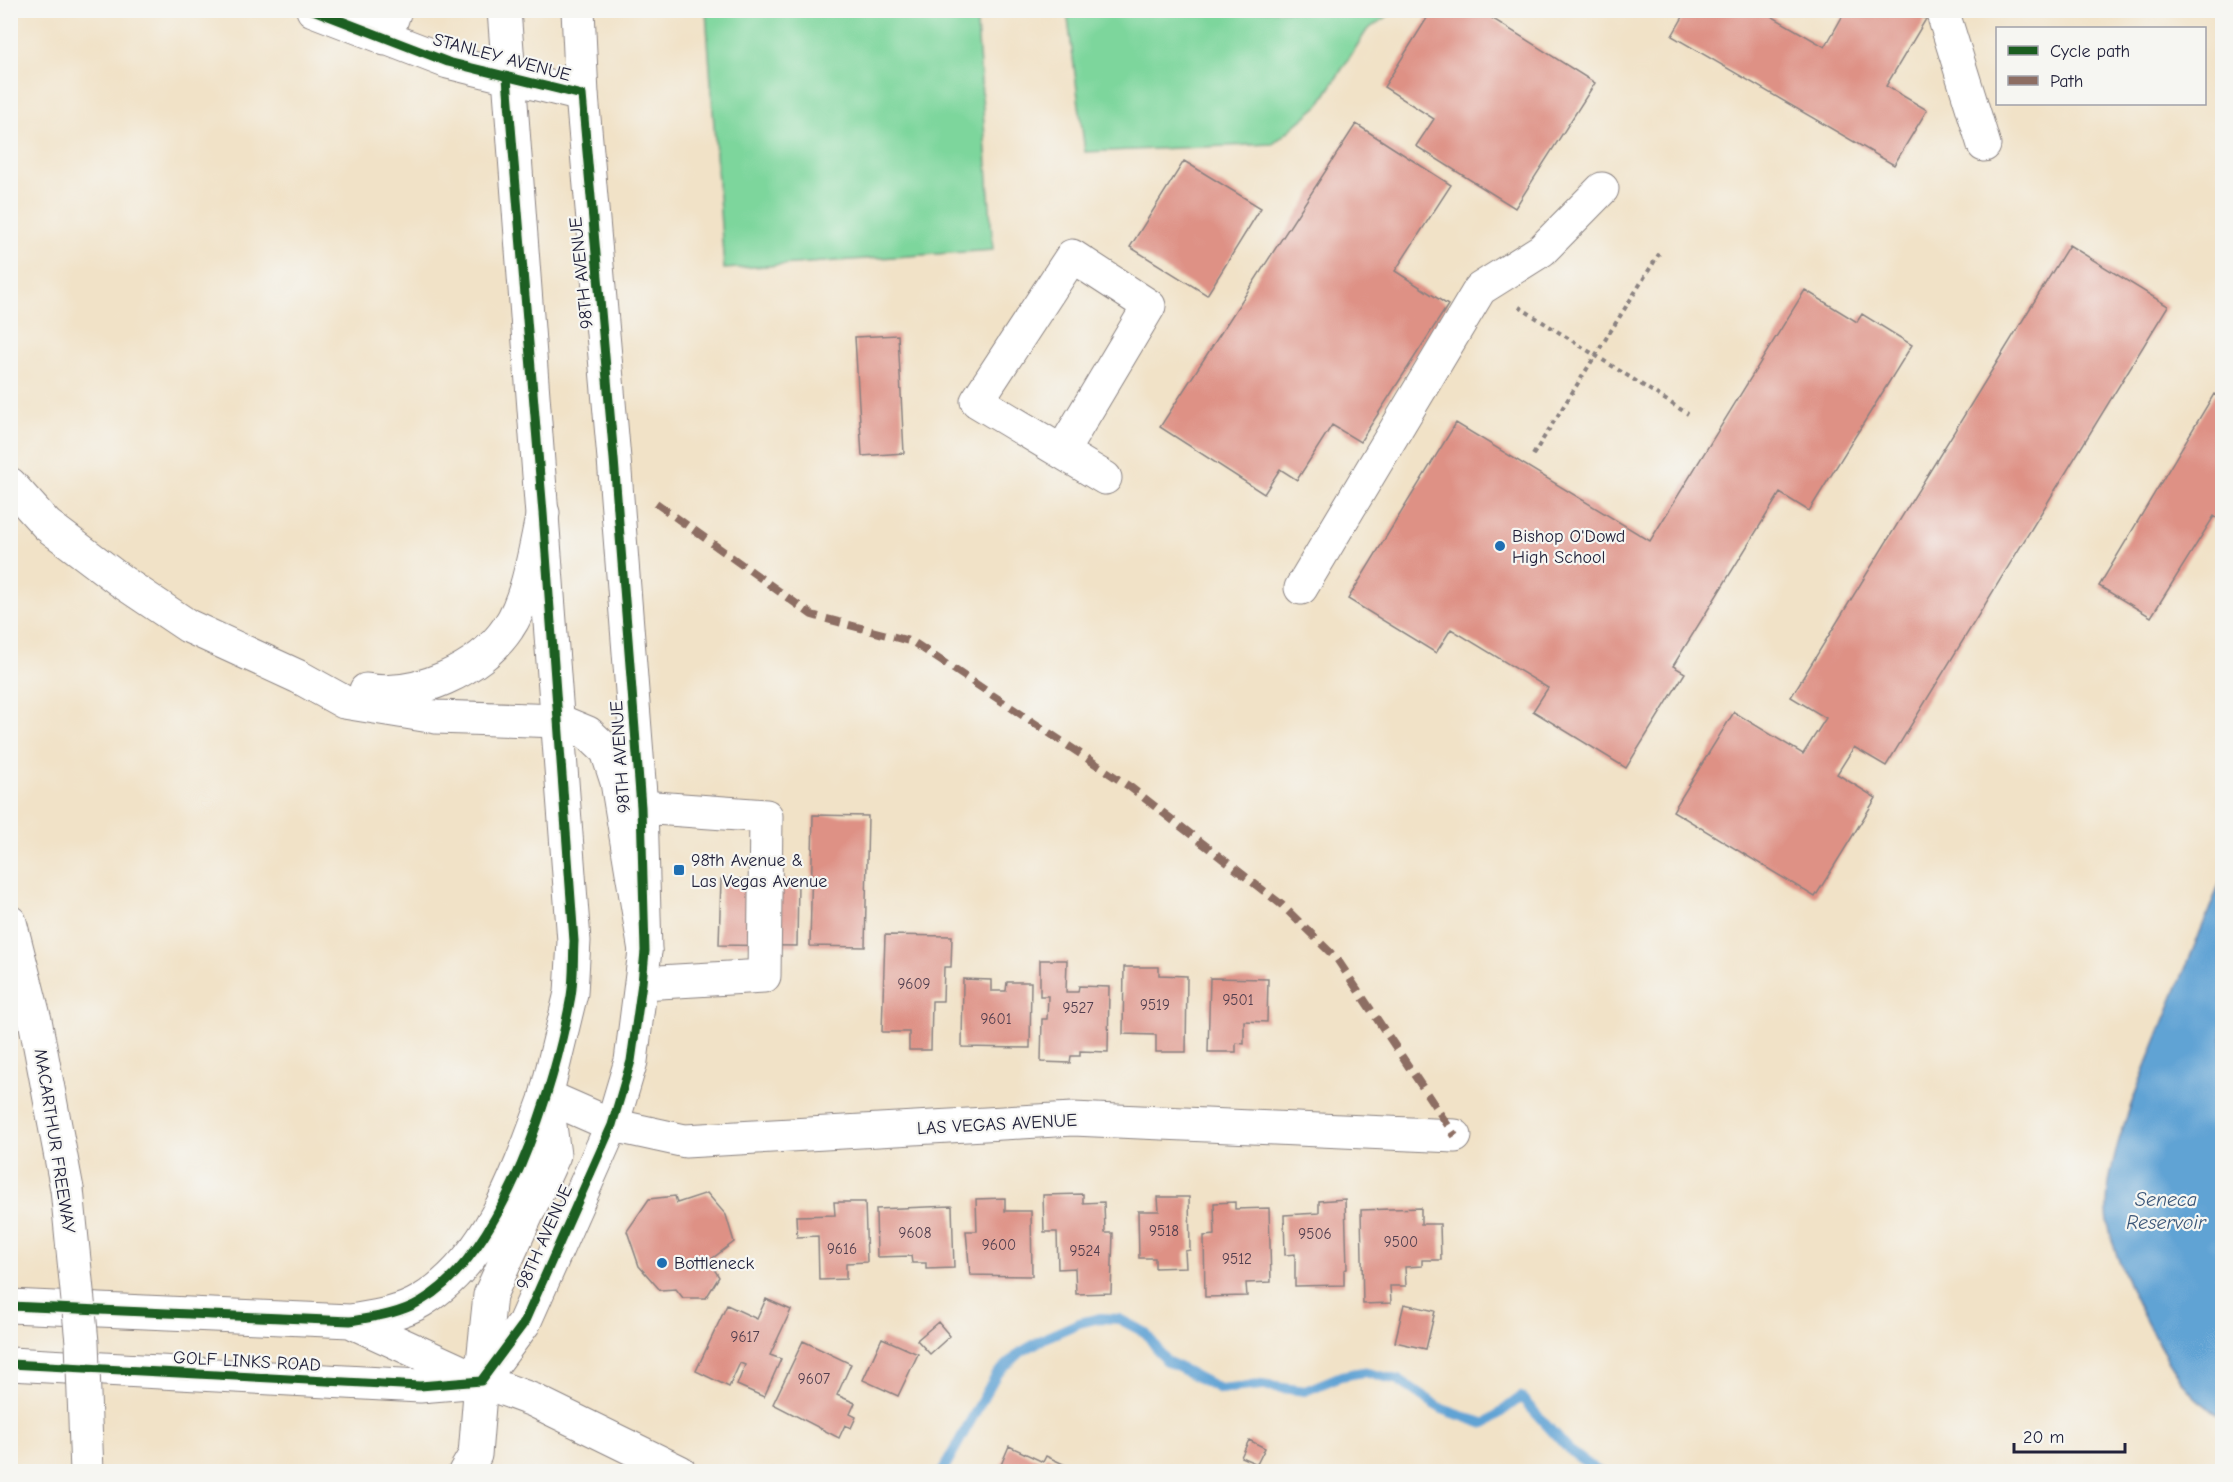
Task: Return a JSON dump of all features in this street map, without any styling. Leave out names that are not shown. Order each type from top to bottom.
[{"type":"main road","name":"STANLEY AVENUE","points":[[312,10],[390,25],[448,62],[582,95]]},
{"type":"main road","name":"98TH AVENUE","points":[[481,1381],[490,1295],[554,1155],[546,1096],[571,993],[574,941],[543,513],[507,78],[504,10]]},
{"type":"main road","name":"98TH AVENUE","points":[[481,1381],[524,1323],[612,1125],[631,1061],[644,967],[641,807],[612,426],[582,95],[578,10]]},
{"type":"main road","points":[[1942,10],[1984,145]]},
{"type":"main road","points":[[1301,588],[1480,289],[1542,250],[1602,189]]},
{"type":"main road","points":[[1063,450],[1149,306],[1072,256],[977,400],[1063,450],[1105,478]]},
{"type":"main road","points":[[10,484],[48,525],[121,581],[188,626],[299,677],[344,702],[446,718],[559,722],[588,733],[607,751],[617,782],[644,967],[764,976],[766,816],[641,807]]},
{"type":"main road","points":[[299,677],[383,693],[414,689],[448,677],[477,660],[508,629],[520,602],[543,513]]},
{"type":"main road","name":"MACARTHUR FREEWAY","points":[[10,922],[35,1020],[67,1189],[82,1342],[87,1472]]},
{"type":"main road","points":[[350,1321],[387,1315],[420,1302],[461,1268],[492,1224],[528,1145],[546,1096]]},
{"type":"main road","name":"LAS VEGAS AVENUE","points":[[546,1096],[612,1125],[685,1141],[1073,1119],[1455,1136]]},
{"type":"main road","name":"GOLF LINKS ROAD","points":[[10,1306],[350,1321],[481,1381],[533,1400],[680,1472]]},
{"type":"main road","name":"GOLF LINKS ROAD","points":[[10,1364],[420,1386],[481,1381]]},
{"type":"main road","points":[[465,1472],[475,1455],[481,1381]]},
{"type":"path","points":[[1533,455],[1659,254]]},
{"type":"path","points":[[1511,302],[1688,414]]},
{"type":"green space","points":[[1067,10],[1395,11],[1367,30],[1319,105],[1273,144],[1085,152]]},
{"type":"green space","points":[[706,11],[976,11],[993,250],[724,269]]},
{"type":"water","name":"Seneca Reservoir","points":[[2222,878],[2222,1418],[2194,1396],[2167,1359],[2138,1306],[2126,1278],[2109,1228],[2107,1208],[2108,1189],[2116,1149],[2130,1108]]},
{"type":"building","points":[[1432,10],[1479,10],[1595,83],[1515,208],[1416,146],[1434,119],[1384,87]]},
{"type":"building","points":[[1687,10],[1761,10],[1825,47],[1846,10],[1912,10],[1926,19],[1886,86],[1927,110],[1894,165],[1672,36]]},
{"type":"building","points":[[1356,124],[1451,185],[1395,271],[1448,305],[1360,442],[1332,425],[1297,480],[1280,469],[1264,494],[1160,427]]},
{"type":"building","points":[[1184,161],[1261,208],[1207,295],[1130,247]]},
{"type":"building","points":[[2069,245],[2168,306],[1886,766],[1854,747],[1837,774],[1876,798],[1815,897],[1673,811],[1734,712],[1803,754],[1826,718],[1791,697]]},
{"type":"building","points":[[1805,290],[1857,322],[1862,314],[1912,345],[1809,511],[1780,493],[1673,666],[1685,673],[1626,768],[1533,711],[1548,688],[1451,629],[1436,653],[1348,599],[1456,423],[1650,541]]},
{"type":"building","points":[[898,335],[904,453],[862,456],[855,337]]},
{"type":"building","points":[[2214,394],[2222,399],[2222,522],[2214,516],[2151,617],[2099,586]]},
{"type":"building","points":[[813,815],[868,816],[865,947],[810,946]]},
{"type":"building","points":[[721,879],[798,880],[797,946],[719,945]]},
{"type":"building","points":[[885,935],[952,936],[951,967],[944,967],[943,1001],[932,1001],[931,1050],[909,1050],[909,1032],[882,1032]]},
{"type":"building","points":[[1040,960],[1067,960],[1066,992],[1078,992],[1079,986],[1109,987],[1108,1052],[1080,1051],[1080,1056],[1071,1056],[1070,1063],[1041,1062],[1042,1019],[1047,1019],[1048,996],[1040,996]]},
{"type":"building","points":[[1124,967],[1159,967],[1159,975],[1187,976],[1186,1052],[1156,1052],[1156,1035],[1123,1034]]},
{"type":"building","points":[[1210,978],[1268,979],[1267,1022],[1244,1021],[1244,1044],[1236,1043],[1236,1052],[1208,1052]]},
{"type":"building","points":[[963,979],[991,980],[991,991],[1006,991],[1007,982],[1031,982],[1030,1048],[962,1047]]},
{"type":"building","points":[[707,1193],[726,1215],[734,1242],[709,1261],[719,1277],[706,1298],[683,1298],[676,1289],[660,1290],[639,1266],[627,1231],[649,1199],[675,1196],[677,1203]]},
{"type":"building","points":[[1083,1194],[1083,1203],[1104,1202],[1105,1233],[1113,1233],[1111,1293],[1076,1294],[1075,1268],[1058,1269],[1057,1232],[1044,1232],[1043,1195]]},
{"type":"building","points":[[1158,1197],[1189,1197],[1190,1250],[1185,1251],[1186,1267],[1155,1268],[1155,1258],[1139,1258],[1138,1211],[1159,1211]]},
{"type":"building","points":[[1005,1198],[1005,1211],[1031,1211],[1032,1276],[970,1275],[966,1231],[977,1231],[976,1199]]},
{"type":"building","points":[[1345,1199],[1347,1269],[1344,1270],[1344,1285],[1295,1286],[1295,1254],[1285,1255],[1284,1215],[1319,1213],[1319,1201]]},
{"type":"building","points":[[834,1202],[865,1202],[867,1262],[846,1263],[846,1279],[819,1280],[818,1236],[797,1237],[796,1216],[835,1215]]},
{"type":"building","points":[[1235,1202],[1235,1209],[1269,1208],[1271,1282],[1246,1283],[1247,1296],[1205,1297],[1204,1236],[1215,1235],[1214,1203]]},
{"type":"building","points":[[952,1206],[954,1268],[926,1269],[926,1263],[912,1263],[911,1256],[877,1257],[876,1209]]},
{"type":"building","points":[[1421,1208],[1421,1224],[1440,1224],[1441,1260],[1422,1260],[1422,1266],[1405,1267],[1406,1286],[1390,1286],[1391,1303],[1363,1304],[1361,1210]]},
{"type":"building","points":[[766,1299],[791,1310],[770,1355],[781,1359],[764,1397],[737,1385],[745,1365],[740,1363],[729,1387],[696,1371],[727,1305],[757,1319]]},
{"type":"building","points":[[1404,1304],[1435,1311],[1426,1349],[1395,1342]]},
{"type":"building","points":[[938,1322],[950,1336],[930,1354],[917,1340]]},
{"type":"building","points":[[882,1338],[918,1354],[898,1396],[863,1380]]},
{"type":"building","points":[[803,1341],[851,1364],[837,1395],[855,1403],[850,1414],[856,1417],[851,1428],[845,1425],[839,1438],[773,1404]]},
{"type":"building","points":[[1249,1440],[1265,1448],[1257,1464],[1241,1457]]},
{"type":"building","points":[[1009,1446],[1043,1462],[1046,1456],[1074,1469],[1073,1472],[998,1472]]},
{"type":"waterway","points":[[942,1472],[996,1375],[1021,1352],[1047,1337],[1079,1323],[1100,1318],[1119,1319],[1146,1333],[1165,1360],[1220,1389],[1261,1385],[1305,1391],[1341,1376],[1363,1372],[1398,1380],[1442,1409],[1485,1424],[1521,1397],[1569,1450],[1599,1472]]},
{"type":"marked path","points":[[656,503],[812,615],[913,642],[1130,787],[1282,905],[1337,959],[1455,1136]]},
{"type":"cycle path","points":[[10,1364],[420,1386],[481,1381],[524,1323],[612,1125],[631,1061],[645,951],[641,807],[614,459],[582,95],[448,62],[313,10]]},
{"type":"cycle path","points":[[10,1306],[350,1321],[395,1312],[421,1301],[451,1278],[477,1246],[501,1207],[521,1165],[538,1120],[563,1033],[572,989],[574,941],[543,513],[507,78]]},
{"type":"place","name":"Bishop O'Dowd High School","points":[[1500,546]]},
{"type":"place","name":"98th Avenue & Las Vegas Avenue","points":[[679,870]]},
{"type":"place","name":"Bottleneck","points":[[662,1263]]}]
